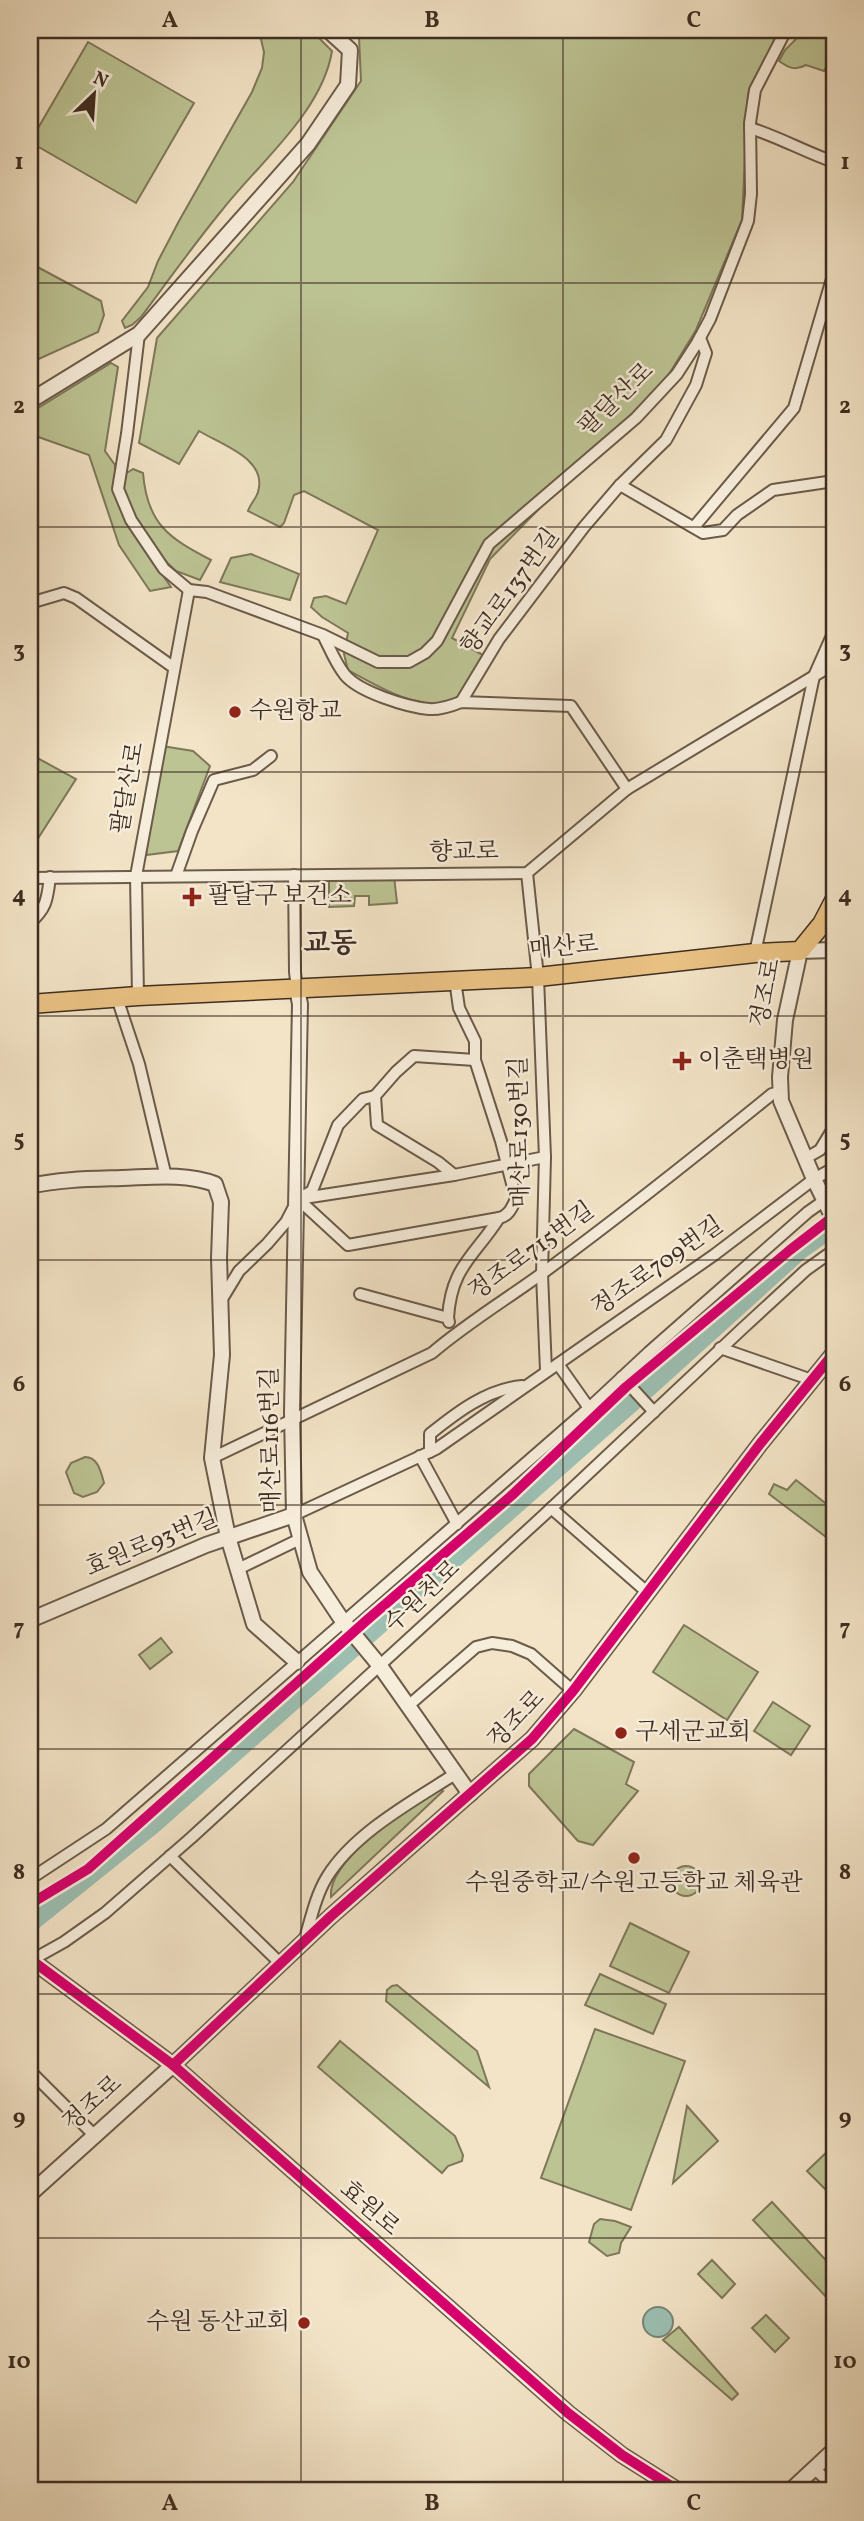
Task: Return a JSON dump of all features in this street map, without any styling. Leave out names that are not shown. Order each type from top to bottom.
[{"type":"main road","name":"정조로","points":[[800,951],[822,925],[834,901]]},
{"type":"main road","name":"매산로","points":[[30,1004],[138,996],[538,977],[755,953],[800,951]]},
{"type":"street","points":[[30,401],[139,334],[308,144],[348,85],[351,50],[328,30]]},
{"type":"street","name":"팔달산로","points":[[139,334],[118,489],[131,520],[164,569],[189,590],[207,592],[323,635],[378,662],[409,662],[425,653],[437,641],[489,544],[636,418],[677,374],[700,338],[748,221],[751,194],[750,128],[755,90],[786,30]]},
{"type":"street","points":[[750,128],[834,162]]},
{"type":"street","points":[[694,527],[794,408],[834,272]]},
{"type":"street","name":"향교로137번길","points":[[461,702],[505,629],[620,485],[666,440],[696,385],[706,353],[700,338]]},
{"type":"street","points":[[620,485],[703,533],[723,530],[737,515],[773,490],[834,481]]},
{"type":"street","name":"팔달산로","points":[[138,996],[136,876],[189,590]]},
{"type":"street","points":[[30,603],[64,593],[76,598],[173,667]]},
{"type":"street","points":[[755,953],[814,677],[834,631]]},
{"type":"street","points":[[323,635],[346,676],[363,687],[407,705],[432,709],[461,702],[571,706],[627,789]]},
{"type":"street","name":"향교로","points":[[30,878],[527,873],[627,789],[834,664]]},
{"type":"street","points":[[176,876],[214,780],[253,770],[271,755]]},
{"type":"street","name":"매산로130번길","points":[[527,873],[538,977],[545,1157],[542,1273],[546,1371]]},
{"type":"street","points":[[294,875],[297,989]]},
{"type":"street","points":[[30,923],[47,903],[50,877]]},
{"type":"street","name":"매산로","points":[[800,951],[834,950]]},
{"type":"street","name":"정조로","points":[[800,951],[785,1020],[780,1077],[781,1101],[834,1220]]},
{"type":"street","points":[[298,1199],[348,1245],[504,1217],[516,1199],[475,1060],[475,1041],[459,1008],[455,980]]},
{"type":"street","name":"매산로116번길","points":[[297,989],[300,1004],[292,1421],[294,1515],[310,1572],[470,1794]]},
{"type":"street","points":[[117,998],[139,1064],[166,1177]]},
{"type":"street","points":[[222,1299],[239,1270],[286,1222],[298,1199],[312,1191],[338,1125],[363,1099],[375,1096],[414,1056],[475,1060]]},
{"type":"street","name":"정조로715번길","points":[[212,1458],[432,1353],[688,1163],[772,1094],[781,1091]]},
{"type":"street","points":[[375,1096],[377,1125],[438,1162],[454,1175]]},
{"type":"street","points":[[806,1158],[820,1150],[834,1127]]},
{"type":"street","points":[[298,1199],[454,1175],[545,1157]]},
{"type":"street","points":[[814,1179],[834,1168]]},
{"type":"street","points":[[31,1184],[59,1180],[166,1177],[199,1178],[215,1184],[221,1202],[219,1277],[222,1299],[222,1355],[212,1458],[228,1536],[254,1623],[297,1662]]},
{"type":"street","name":"정조로709번길","points":[[294,1515],[425,1454],[714,1255],[814,1179]]},
{"type":"street","name":"수원천로","points":[[30,1879],[106,1829],[297,1662],[345,1624],[808,1212],[826,1203]]},
{"type":"street","points":[[453,1335],[448,1318],[457,1273],[499,1218]]},
{"type":"street","name":"수원천로","points":[[30,1960],[64,1942],[104,1913],[170,1856],[377,1663],[551,1508],[806,1270],[834,1250]]},
{"type":"street","points":[[360,1294],[448,1318]]},
{"type":"street","points":[[720,1349],[812,1380]]},
{"type":"street","name":"정조로","points":[[30,2194],[173,2065],[304,1941],[532,1739],[573,1691],[760,1444],[834,1353]]},
{"type":"street","points":[[558,1364],[589,1408]]},
{"type":"street","points":[[622,1377],[654,1412]]},
{"type":"street","name":"정조로709번길","points":[[425,1454],[430,1434],[449,1418],[505,1388],[525,1386]]},
{"type":"street","points":[[425,1454],[457,1524]]},
{"type":"street","points":[[551,1508],[648,1593]]},
{"type":"street","name":"효원로93번길","points":[[30,1620],[228,1536],[294,1515]]},
{"type":"street","points":[[238,1569],[300,1539]]},
{"type":"street","name":"정조로","points":[[408,1706],[476,1647],[492,1643],[512,1646],[531,1654],[573,1691]]},
{"type":"street","name":"정조로","points":[[304,1941],[316,1901],[328,1876],[355,1844],[408,1804],[455,1774]]},
{"type":"street","points":[[170,1856],[281,1964]]},
{"type":"street","name":"효원로","points":[[30,1960],[173,2065],[568,2413],[622,2455],[679,2491]]},
{"type":"street","points":[[30,2071],[35,2083],[95,2136]]},
{"type":"street","points":[[790,2491],[834,2450]]},
{"type":"street","points":[[814,2468],[834,2487]]},
{"type":"green space","points":[[253,30],[311,30],[332,51],[326,73],[316,95],[288,135],[212,222],[141,317],[125,328],[122,321],[148,287],[179,221],[252,92],[262,68],[264,52],[260,35]]},
{"type":"green space","points":[[351,30],[781,30],[779,42],[748,94],[742,220],[696,330],[666,379],[490,559],[452,638],[483,655],[476,671],[452,705],[410,700],[348,670],[344,654],[348,633],[311,607],[314,598],[326,596],[346,604],[378,530],[304,491],[294,495],[280,527],[248,511],[258,492],[259,480],[256,471],[241,454],[199,431],[179,464],[139,443],[157,338],[293,182],[361,81],[359,37]]},
{"type":"green space","points":[[805,30],[814,30],[834,37],[834,68],[827,65],[824,71],[806,65],[792,68],[779,61],[785,50]]},
{"type":"green space","points":[[88,42],[194,103],[136,203],[30,142]]},
{"type":"green space","points":[[30,263],[101,301],[104,315],[98,332],[30,363]]},
{"type":"green space","points":[[111,363],[118,367],[105,451],[115,465],[116,498],[140,543],[171,587],[150,591],[119,545],[89,455],[30,434],[30,413]]},
{"type":"green space","points":[[133,469],[143,473],[149,505],[162,527],[183,544],[211,560],[200,580],[176,571],[159,555],[132,515],[120,488],[122,476]]},
{"type":"green space","points":[[251,554],[299,574],[290,600],[220,582],[231,558]]},
{"type":"green space","points":[[162,746],[193,751],[210,766],[178,851],[146,855]]},
{"type":"green space","points":[[30,754],[76,779],[37,840],[30,837]]},
{"type":"green space","points":[[394,876],[397,903],[369,905],[369,896],[355,896],[354,906],[329,907],[329,878]]},
{"type":"green space","points":[[85,1457],[96,1462],[104,1483],[97,1492],[83,1497],[74,1493],[66,1472],[71,1463]]},
{"type":"green space","points":[[796,1480],[834,1510],[834,1543],[769,1494],[774,1484],[787,1490]]},
{"type":"green space","points":[[684,1625],[758,1672],[727,1720],[653,1672]]},
{"type":"green space","points":[[161,1638],[172,1652],[150,1669],[139,1655]]},
{"type":"green space","points":[[773,1702],[810,1726],[791,1755],[754,1731]]},
{"type":"green space","points":[[574,1729],[634,1762],[626,1784],[638,1791],[593,1845],[578,1841],[529,1786],[529,1774]]},
{"type":"green space","points":[[438,1789],[443,1791],[331,1897],[333,1882],[355,1851],[390,1821]]},
{"type":"green space","points":[[686,1866],[697,1870],[701,1881],[697,1892],[686,1896],[675,1892],[671,1881],[675,1870]]},
{"type":"green space","points":[[630,1923],[689,1952],[669,1993],[610,1966]]},
{"type":"green space","points":[[600,1974],[666,2004],[653,2034],[585,2005]]},
{"type":"green space","points":[[397,1985],[477,2051],[489,2087],[386,2001],[387,1990]]},
{"type":"green space","points":[[595,2029],[685,2061],[631,2210],[541,2178]]},
{"type":"green space","points":[[340,2041],[455,2136],[463,2155],[462,2161],[448,2166],[442,2173],[318,2067]]},
{"type":"green space","points":[[687,2106],[718,2141],[673,2183]]},
{"type":"green space","points":[[832,2147],[834,2149],[834,2198],[807,2171]]},
{"type":"green space","points":[[772,2202],[834,2269],[832,2303],[753,2220]]},
{"type":"green space","points":[[600,2219],[631,2227],[621,2243],[619,2253],[607,2256],[589,2242],[594,2224]]},
{"type":"green space","points":[[712,2260],[735,2284],[722,2298],[698,2274]]},
{"type":"green space","points":[[766,2315],[789,2338],[775,2352],[752,2328]]},
{"type":"green space","points":[[679,2327],[738,2394],[732,2400],[663,2340]]},
{"type":"shaded area","points":[[658,2307],[669,2311],[673,2322],[669,2333],[658,2337],[647,2333],[643,2322],[647,2311]]},
{"type":"waterway","points":[[30,1923],[152,1825],[632,1402],[800,1250],[834,1226]]},
{"type":"cycle path","points":[[30,1904],[88,1869],[367,1620],[511,1496],[626,1387],[834,1216]]},
{"type":"cycle path","points":[[173,2065],[330,1917],[532,1739],[573,1691],[760,1444],[834,1353]]},
{"type":"cycle path","points":[[30,1959],[173,2065],[568,2413],[622,2455],[679,2491]]},
{"type":"place","name":"수원항교","points":[[235,712]]},
{"type":"place","name":"팔달구 보건소","points":[[192,897]]},
{"type":"place","name":"이춘택병원","points":[[682,1061]]},
{"type":"place","name":"구세군교회","points":[[621,1733]]},
{"type":"place","name":"수원중학교/수원고등학교 체육관","points":[[634,1858]]},
{"type":"place","name":"수원 동산교회","points":[[304,2323]]},
{"type":"district","name":"교동","points":[[330,944]]}]
